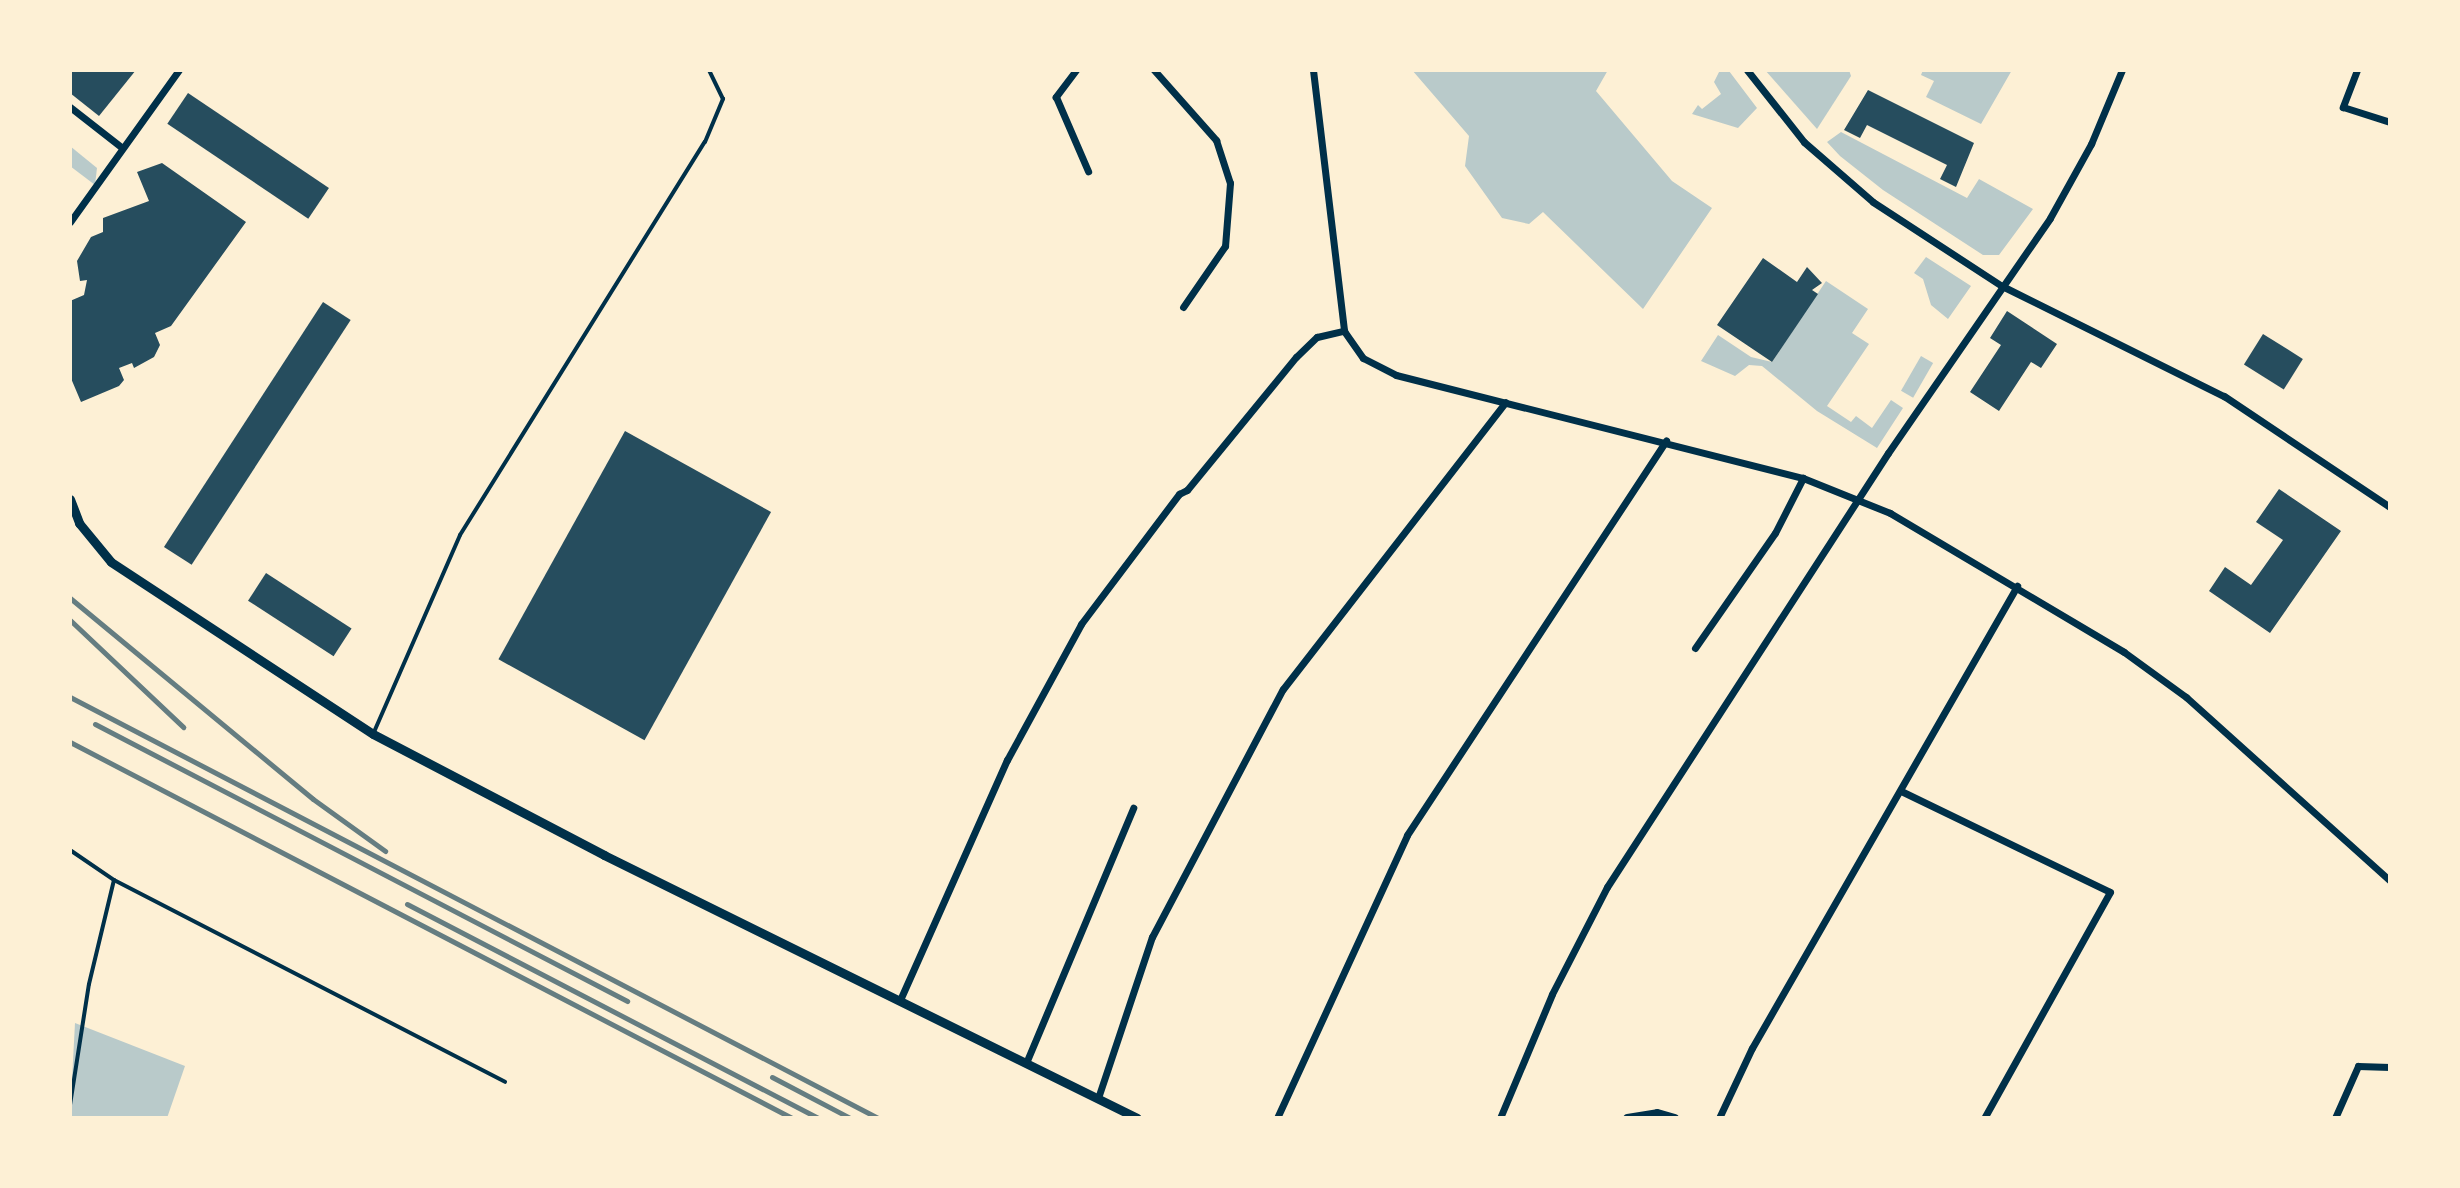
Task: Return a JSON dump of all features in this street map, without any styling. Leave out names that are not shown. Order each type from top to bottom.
[{"type":"street","points":[[70,222],[179,70]]},
{"type":"street","points":[[1076,70],[1056,97],[1088,171]]},
{"type":"street","points":[[1154,70],[1216,140],[1230,183],[1225,246],[1183,307]]},
{"type":"street","points":[[1313,70],[1344,331],[1363,358],[1381,369],[1666,440],[1803,478],[1860,500],[2017,586],[2186,697],[2390,881]]},
{"type":"street","points":[[1747,70],[1837,176],[2002,286],[2224,396],[2390,507]]},
{"type":"street","points":[[1500,1118],[1552,994],[1607,887],[1860,500],[2050,218],[2091,144],[2122,70]]},
{"type":"street","points":[[2357,70],[2343,107],[2390,122]]},
{"type":"street","points":[[70,107],[121,147]]},
{"type":"street","points":[[900,1000],[1007,760],[1081,624],[1179,494],[1187,490],[1296,357],[1317,337],[1344,331]]},
{"type":"street","points":[[1098,1098],[1152,937],[1283,689],[1506,402]]},
{"type":"street","points":[[1277,1118],[1407,835],[1666,440]]},
{"type":"street","points":[[1695,648],[1775,533],[1803,478]]},
{"type":"street","points":[[70,499],[74,526],[111,562],[373,734],[1137,1118]]},
{"type":"street","points":[[1719,1118],[1752,1048],[2017,586]]},
{"type":"street","points":[[1901,791],[2110,892],[1984,1118]]},
{"type":"street","points":[[1026,1063],[1133,808]]},
{"type":"street","points":[[2335,1118],[2358,1066],[2390,1067]]},
{"type":"street","points":[[1627,1118],[1657,1113],[1674,1118]]},
{"type":"lane","points":[[373,734],[460,535],[705,142],[723,99],[709,70]]},
{"type":"lane","points":[[70,850],[114,880],[505,1082]]},
{"type":"lane","points":[[70,1105],[89,984],[114,880]]},
{"type":"shaded area","points":[[1412,70],[1608,70],[1596,91],[1672,181],[1712,208],[1643,309],[1543,212],[1529,224],[1502,218],[1465,166],[1469,136]]},
{"type":"shaded area","points":[[1720,70],[1729,71],[1757,108],[1738,128],[1692,114],[1698,105],[1702,109],[1721,94],[1714,82]]},
{"type":"shaded area","points":[[1765,70],[1849,70],[1851,76],[1817,129]]},
{"type":"shaded area","points":[[1923,70],[2012,70],[1981,124],[1926,97],[1934,81],[1921,75]]},
{"type":"shaded area","points":[[1841,132],[1967,198],[1979,179],[2033,209],[1999,255],[1983,255],[1883,190],[1840,156],[1827,142]]},
{"type":"shaded area","points":[[70,146],[97,168],[95,185],[70,166]]},
{"type":"shaded area","points":[[1926,257],[1971,286],[1948,319],[1931,305],[1923,279],[1914,273]]},
{"type":"shaded area","points":[[1826,281],[1868,309],[1852,333],[1869,344],[1827,406],[1851,422],[1856,416],[1872,428],[1891,400],[1903,408],[1877,448],[1817,411],[1762,366],[1749,365],[1735,376],[1701,361],[1718,335],[1751,357],[1772,362]]},
{"type":"shaded area","points":[[1921,356],[1933,363],[1913,398],[1901,391]]},
{"type":"shaded area","points":[[75,1023],[185,1066],[167,1118],[70,1118]]},
{"type":"building","points":[[70,70],[136,70],[99,116],[70,93]]},
{"type":"building","points":[[1868,90],[1974,143],[1956,187],[1940,179],[1947,165],[1867,125],[1860,138],[1844,130]]},
{"type":"building","points":[[188,93],[329,188],[308,219],[167,124]]},
{"type":"building","points":[[162,163],[246,222],[171,326],[155,333],[160,345],[154,357],[134,368],[132,363],[119,368],[124,380],[119,386],[81,402],[70,376],[70,301],[84,295],[87,280],[80,281],[77,261],[91,237],[103,232],[103,218],[149,201],[137,172]]},
{"type":"building","points":[[1763,258],[1797,282],[1807,267],[1822,283],[1812,290],[1818,294],[1772,362],[1717,325]]},
{"type":"building","points":[[323,302],[351,320],[192,565],[164,547]]},
{"type":"building","points":[[2007,311],[2057,344],[2041,368],[2031,362],[1999,411],[1970,392],[2001,345],[1990,338]]},
{"type":"building","points":[[2263,334],[2303,359],[2284,389],[2244,365]]},
{"type":"building","points":[[625,431],[771,512],[645,740],[498,659]]},
{"type":"building","points":[[2279,489],[2341,531],[2270,633],[2209,591],[2225,567],[2251,585],[2283,540],[2256,522]]},
{"type":"building","points":[[266,573],[352,629],[334,656],[248,601]]},
{"type":"railway","points":[[70,598],[313,799],[385,851]]},
{"type":"railway","points":[[70,620],[183,727]]},
{"type":"railway","points":[[70,697],[878,1118]]},
{"type":"railway","points":[[95,724],[627,1001]]},
{"type":"railway","points":[[70,742],[792,1118]]},
{"type":"railway","points":[[407,904],[818,1118]]},
{"type":"railway","points":[[772,1077],[850,1118]]}]
